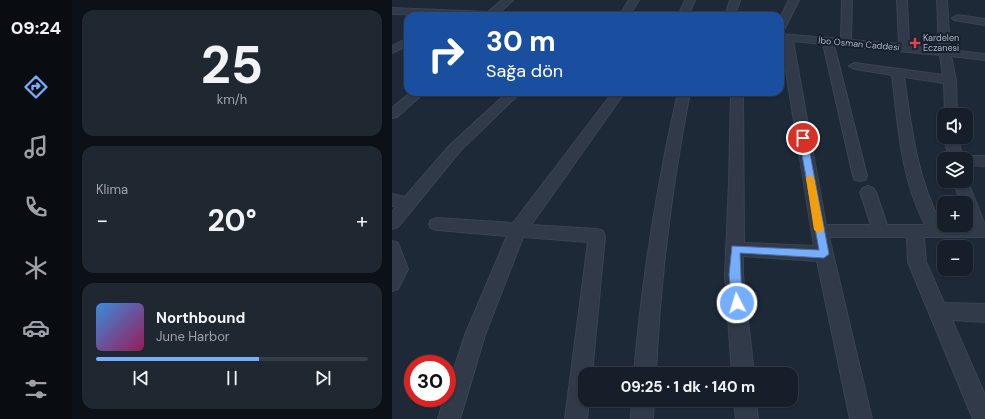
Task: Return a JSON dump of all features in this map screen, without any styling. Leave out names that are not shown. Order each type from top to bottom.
[{"type":"street","points":[[494,12],[508,0]]},
{"type":"street","points":[[626,12],[634,0]]},
{"type":"street","points":[[685,12],[690,0]]},
{"type":"street","points":[[731,12],[735,0]]},
{"type":"street","points":[[784,28],[794,0]]},
{"type":"street","points":[[846,42],[847,0]]},
{"type":"street","points":[[902,0],[904,48]]},
{"type":"street","points":[[942,0],[945,52],[950,80],[951,108]]},
{"type":"street","points":[[392,11],[408,12]]},
{"type":"street","points":[[957,18],[985,22]]},
{"type":"street","name":"İbo Osman Caddesi","points":[[784,34],[828,41],[985,57]]},
{"type":"street","points":[[828,41],[860,176]]},
{"type":"street","points":[[392,50],[404,43]]},
{"type":"street","points":[[784,45],[819,231],[861,419]]},
{"type":"street","points":[[854,66],[950,80]]},
{"type":"street","points":[[897,72],[910,152],[928,216],[937,231]]},
{"type":"street","points":[[392,114],[414,96]]},
{"type":"street","points":[[392,222],[455,148],[511,96]]},
{"type":"street","points":[[449,419],[475,334],[517,231],[616,96]]},
{"type":"street","points":[[645,367],[648,313],[662,213],[683,96]]},
{"type":"street","points":[[736,96],[734,275],[742,367]]},
{"type":"street","points":[[973,160],[985,161]]},
{"type":"street","points":[[964,188],[981,231]]},
{"type":"street","points":[[868,192],[881,231]]},
{"type":"street","points":[[392,200],[408,204]]},
{"type":"street","points":[[437,224],[597,236],[576,419]]},
{"type":"street","points":[[819,231],[937,231]]},
{"type":"street","points":[[915,231],[918,262],[984,419]]},
{"type":"street","points":[[392,248],[399,269],[392,283]]},
{"type":"street","points":[[735,248],[824,254]]},
{"type":"street","points":[[938,311],[985,313]]},
{"type":"street","points":[[642,419],[643,407]]},
{"type":"street","points":[[746,407],[747,419]]},
{"type":"slow traffic","points":[[810,178],[819,230]]},
{"type":"place","name":"Kardelen Eczanesi","points":[[915,43]]},
{"type":"route","points":[[737,303],[734,275],[735,248],[824,254],[803,138]]}]
